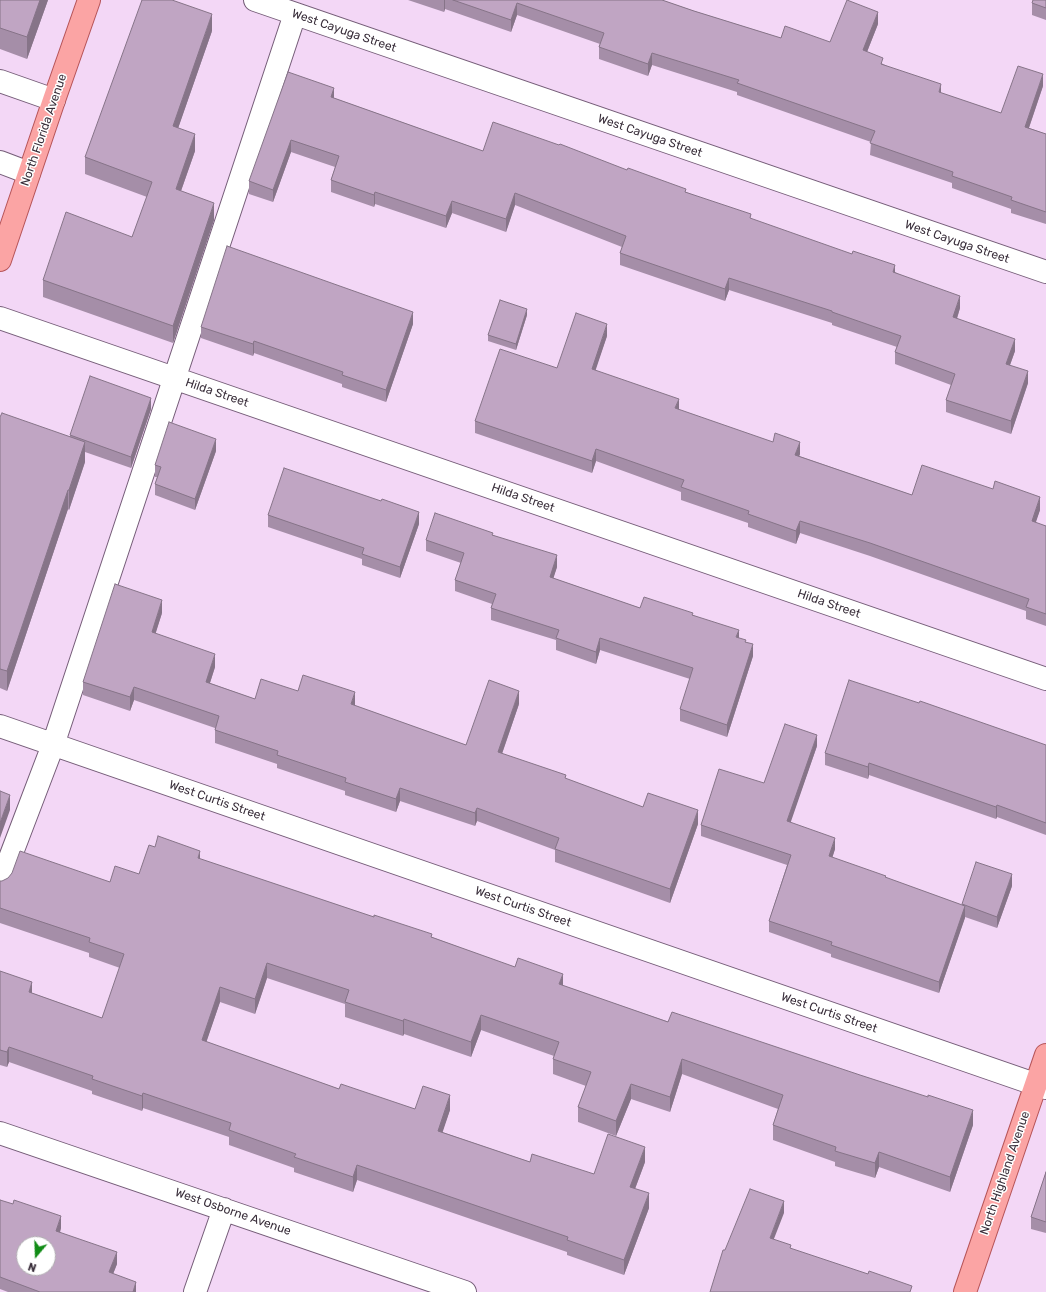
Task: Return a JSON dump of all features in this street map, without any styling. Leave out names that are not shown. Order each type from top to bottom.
[{"type":"main road","name":"North Florida Avenue","points":[[0,260],[89,0]]},
{"type":"main road","name":"North Highland Avenue","points":[[965,1292],[1041,1087],[1046,1055]]},
{"type":"street","name":"West Cayuga Street","points":[[255,0],[1046,272]]},
{"type":"street","points":[[0,884],[54,745],[295,14]]},
{"type":"street","points":[[0,81],[54,100]]},
{"type":"street","points":[[0,162],[29,173]]},
{"type":"street","name":"Hilda Street","points":[[0,318],[1046,679]]},
{"type":"street","name":"West Curtis Street","points":[[0,726],[1041,1087]]},
{"type":"street","name":"West Osborne Avenue","points":[[0,1133],[465,1292]]},
{"type":"street","points":[[195,1292],[224,1209]]},
{"type":"building","points":[[0,0],[40,0],[27,37],[0,28]]},
{"type":"building","points":[[142,0],[172,0],[212,14],[173,126],[195,134],[176,189],[214,203],[173,326],[43,280],[66,212],[132,237],[152,182],[85,157]]},
{"type":"building","points":[[453,0],[662,0],[781,38],[785,26],[830,42],[847,0],[878,12],[863,50],[883,58],[881,64],[941,84],[939,92],[1001,113],[1018,66],[1043,74],[1025,127],[1046,134],[1046,212],[1011,200],[1012,197],[952,176],[953,172],[870,143],[875,131],[737,83],[739,80],[652,53],[648,64],[599,47],[604,33],[517,3],[511,20]]},
{"type":"building","points":[[1033,0],[1046,0],[1046,8],[1032,3]]},
{"type":"building","points":[[288,72],[334,88],[331,97],[483,151],[493,122],[559,145],[560,144],[627,170],[628,168],[686,189],[685,192],[751,214],[750,218],[852,254],[853,251],[895,265],[893,272],[960,296],[953,317],[1015,339],[1006,364],[1028,371],[1011,421],[946,400],[955,374],[895,352],[901,336],[832,311],[729,278],[725,289],[620,253],[626,236],[515,193],[506,219],[452,201],[446,216],[375,192],[374,195],[331,180],[339,156],[291,140],[273,190],[249,181]]},
{"type":"building","points":[[227,246],[413,312],[386,390],[342,375],[343,372],[254,341],[253,344],[201,327]]},
{"type":"building","points":[[500,300],[527,309],[516,344],[488,335]]},
{"type":"building","points":[[576,313],[607,324],[592,369],[679,399],[675,408],[773,442],[775,433],[800,442],[795,455],[912,495],[922,465],[993,489],[995,481],[1040,497],[1032,521],[1046,526],[1046,614],[1026,607],[1029,599],[870,543],[800,521],[796,531],[748,514],[749,511],[681,487],[684,480],[596,449],[592,461],[475,421],[500,349],[557,368]]},
{"type":"building","points":[[90,376],[151,398],[131,457],[70,435]]},
{"type":"building","points":[[2,413],[85,442],[7,671],[0,669],[0,417]]},
{"type":"building","points":[[169,422],[216,439],[195,499],[155,484],[161,467],[155,465]]},
{"type":"building","points":[[284,468],[381,501],[382,499],[419,512],[400,567],[362,554],[364,548],[268,515]]},
{"type":"building","points":[[435,513],[493,533],[492,535],[557,555],[550,577],[640,608],[644,597],[693,613],[692,615],[739,630],[736,637],[753,644],[727,725],[680,709],[693,668],[600,638],[596,652],[556,638],[559,630],[491,608],[496,594],[455,580],[464,553],[426,540]]},
{"type":"building","points":[[115,584],[162,600],[152,632],[215,654],[206,682],[255,699],[261,679],[298,691],[303,675],[355,692],[351,704],[466,745],[489,680],[519,691],[498,752],[566,775],[565,778],[643,807],[648,793],[698,810],[670,889],[555,849],[559,838],[477,808],[475,813],[400,788],[396,799],[345,782],[346,778],[277,755],[278,751],[215,730],[219,716],[134,687],[130,697],[83,682]]},
{"type":"building","points":[[849,680],[919,703],[920,701],[1046,745],[1046,823],[997,805],[996,807],[869,763],[868,767],[825,753]]},
{"type":"building","points":[[785,724],[817,735],[787,821],[835,838],[829,856],[965,906],[939,982],[831,945],[832,942],[769,921],[791,855],[701,825],[719,769],[764,783]]},
{"type":"building","points":[[0,791],[10,795],[0,823]]},
{"type":"building","points":[[158,836],[200,851],[198,858],[374,917],[374,915],[432,934],[431,937],[515,967],[518,958],[563,974],[559,984],[668,1022],[672,1012],[860,1075],[973,1110],[950,1177],[879,1152],[875,1163],[835,1151],[836,1147],[773,1125],[783,1095],[682,1059],[670,1097],[631,1084],[616,1121],[578,1107],[591,1072],[553,1059],[559,1042],[481,1015],[471,1042],[404,1019],[403,1021],[345,1002],[349,990],[267,963],[255,999],[220,987],[202,1040],[339,1089],[341,1084],[415,1109],[423,1086],[450,1095],[438,1131],[530,1162],[532,1154],[594,1174],[608,1134],[645,1147],[630,1187],[649,1193],[624,1260],[567,1240],[568,1237],[357,1165],[353,1177],[294,1157],[296,1154],[229,1130],[231,1123],[143,1093],[142,1096],[92,1079],[93,1076],[9,1047],[7,1052],[0,1050],[0,971],[32,982],[29,992],[102,1018],[124,954],[89,942],[90,938],[0,908],[0,881],[8,878],[12,873],[20,851],[110,882],[115,866],[139,874],[149,845],[155,847]]},
{"type":"building","points":[[976,862],[1012,874],[997,917],[962,904]]},
{"type":"building","points":[[1046,1172],[1046,1222],[1031,1217]]},
{"type":"building","points":[[750,1189],[784,1201],[770,1238],[791,1245],[790,1248],[868,1274],[869,1271],[912,1286],[910,1292],[710,1292],[723,1250],[725,1250]]},
{"type":"building","points":[[0,1200],[13,1204],[14,1200],[61,1216],[56,1231],[117,1252],[109,1272],[136,1282],[133,1292],[40,1292],[0,1277]]}]
